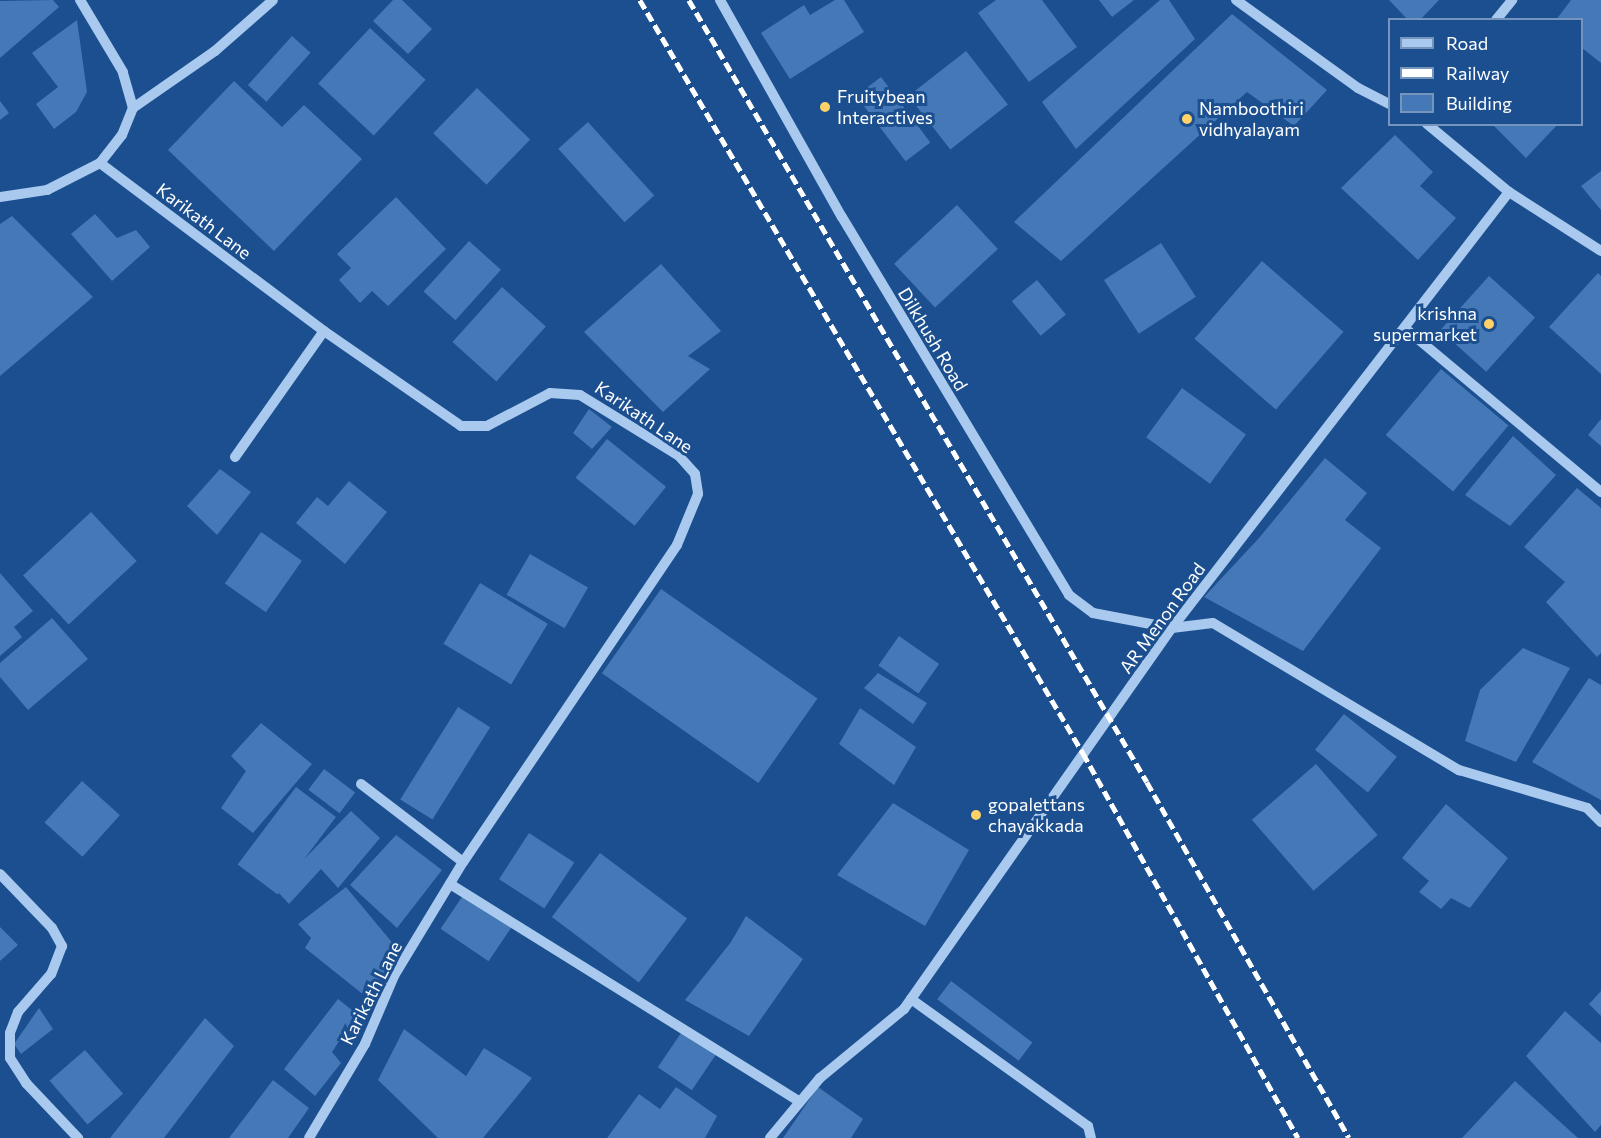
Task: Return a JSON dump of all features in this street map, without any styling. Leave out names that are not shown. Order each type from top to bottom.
[{"type":"street","points":[[80,0],[123,72],[133,108]]},
{"type":"street","points":[[0,197],[47,190],[100,163],[122,135],[133,108],[215,51],[273,0]]},
{"type":"street","name":"Dilkhush Road","points":[[720,0],[842,217],[1069,595],[1092,614],[1172,628],[1213,622],[1459,770],[1587,808],[1601,822]]},
{"type":"street","points":[[1236,0],[1358,88],[1388,103]]},
{"type":"street","points":[[1498,18],[1512,0]]},
{"type":"street","points":[[1429,126],[1509,192],[1601,251]]},
{"type":"street","name":"Karikath Lane","points":[[100,163],[324,331],[461,426],[487,426],[550,393],[580,395],[679,456],[695,474],[698,494],[677,545],[463,862],[394,976],[365,1044],[309,1138]]},
{"type":"street","name":"AR Menon Road","points":[[770,1138],[820,1078],[867,1042],[911,999],[1172,628],[1406,329],[1509,192]]},
{"type":"street","points":[[1406,329],[1601,492]]},
{"type":"street","points":[[236,457],[324,331]]},
{"type":"street","points":[[361,784],[463,862]]},
{"type":"street","points":[[0,874],[52,928],[62,946],[51,974],[18,1012],[10,1033],[10,1058],[26,1083],[78,1138]]},
{"type":"street","points":[[450,884],[800,1102]]},
{"type":"street","points":[[911,999],[1088,1126],[1091,1138]]},
{"type":"building","points":[[53,0],[59,7],[0,58],[0,1]]},
{"type":"building","points":[[393,0],[402,0],[432,29],[408,54],[373,21]]},
{"type":"building","points":[[835,0],[844,0],[864,32],[790,79],[761,33],[804,5],[810,15]]},
{"type":"building","points":[[996,0],[1042,0],[1077,47],[1029,82],[978,13]]},
{"type":"building","points":[[1099,0],[1134,0],[1112,17]]},
{"type":"building","points":[[1160,0],[1169,0],[1195,39],[1076,149],[1042,102]]},
{"type":"building","points":[[1389,0],[1439,0],[1422,18],[1406,18]]},
{"type":"building","points":[[1571,0],[1601,0],[1601,63],[1583,49],[1583,18],[1558,18]]},
{"type":"building","points":[[1232,14],[1327,90],[1294,126],[1247,92],[1061,261],[1014,222]]},
{"type":"building","points":[[77,20],[87,92],[76,112],[54,129],[36,104],[58,87],[32,53]]},
{"type":"building","points":[[370,28],[426,80],[374,135],[318,84]]},
{"type":"building","points":[[292,36],[311,53],[266,102],[248,85]]},
{"type":"building","points":[[966,51],[1008,105],[950,150],[908,96]]},
{"type":"building","points":[[881,77],[930,142],[906,161],[856,96]]},
{"type":"building","points":[[234,81],[282,127],[304,105],[362,159],[274,251],[168,150]]},
{"type":"building","points":[[477,88],[530,139],[486,185],[433,133]]},
{"type":"building","points":[[0,101],[9,113],[0,120]]},
{"type":"building","points":[[588,122],[654,196],[625,222],[558,149]]},
{"type":"building","points":[[1494,126],[1556,126],[1526,158]]},
{"type":"building","points":[[1395,135],[1433,172],[1420,186],[1456,218],[1418,260],[1341,188]]},
{"type":"building","points":[[1601,171],[1601,210],[1581,186]]},
{"type":"building","points":[[396,197],[446,249],[388,306],[372,291],[360,303],[339,280],[351,268],[337,254]]},
{"type":"building","points":[[957,205],[998,249],[935,308],[894,264]]},
{"type":"building","points":[[95,214],[117,238],[136,230],[150,247],[112,281],[71,234]]},
{"type":"building","points":[[12,216],[93,297],[0,376],[0,224]]},
{"type":"building","points":[[469,241],[501,270],[455,320],[423,292]]},
{"type":"building","points":[[1161,243],[1196,297],[1139,334],[1104,280]]},
{"type":"building","points":[[1262,261],[1344,332],[1276,410],[1194,339]]},
{"type":"building","points":[[661,264],[721,331],[688,356],[710,369],[663,412],[584,332]]},
{"type":"building","points":[[1598,273],[1601,276],[1601,374],[1549,327]]},
{"type":"building","name":"krishna supermarket","points":[[1489,276],[1535,317],[1486,372],[1440,330]]},
{"type":"building","points":[[1037,280],[1066,314],[1041,336],[1012,301]]},
{"type":"building","points":[[502,287],[546,326],[496,381],[452,342]]},
{"type":"building","points":[[1441,369],[1508,426],[1453,491],[1386,435]]},
{"type":"building","points":[[1182,388],[1246,434],[1210,484],[1146,437]]},
{"type":"building","points":[[589,409],[612,427],[592,449],[573,433]]},
{"type":"building","points":[[1601,419],[1601,446],[1588,435]]},
{"type":"building","points":[[1513,436],[1556,475],[1510,526],[1465,495]]},
{"type":"building","points":[[607,439],[666,487],[635,526],[576,478]]},
{"type":"building","points":[[1325,458],[1367,493],[1345,520],[1381,548],[1303,651],[1204,597],[1259,538]]},
{"type":"building","points":[[220,469],[251,492],[217,535],[187,506]]},
{"type":"building","points":[[349,481],[387,512],[345,564],[296,523],[317,497],[328,506]]},
{"type":"building","points":[[1577,488],[1601,508],[1601,653],[1597,657],[1546,602],[1565,582],[1524,547]]},
{"type":"building","points":[[91,512],[137,561],[69,624],[23,575]]},
{"type":"building","points":[[261,532],[302,561],[266,612],[225,584]]},
{"type":"building","points":[[530,554],[588,588],[565,628],[506,595]]},
{"type":"building","points":[[0,573],[33,611],[14,627],[22,637],[0,656]]},
{"type":"building","points":[[480,583],[548,624],[511,685],[443,644]]},
{"type":"building","points":[[661,589],[817,699],[758,783],[602,673]]},
{"type":"building","points":[[52,618],[88,659],[28,710],[0,677],[0,663]]},
{"type":"building","points":[[899,636],[939,664],[918,694],[878,665]]},
{"type":"building","points":[[1523,648],[1570,668],[1516,762],[1465,741],[1480,690]]},
{"type":"building","points":[[878,673],[927,703],[913,724],[864,688]]},
{"type":"building","points":[[1589,678],[1601,685],[1601,800],[1532,762]]},
{"type":"building","points":[[458,707],[490,727],[432,820],[400,799]]},
{"type":"building","points":[[860,708],[916,747],[894,785],[839,744]]},
{"type":"building","points":[[1344,714],[1397,757],[1368,793],[1315,750]]},
{"type":"building","points":[[261,723],[312,764],[253,833],[221,808],[246,771],[231,756]]},
{"type":"building","points":[[1316,764],[1378,835],[1314,891],[1252,820]]},
{"type":"building","points":[[324,769],[355,792],[339,813],[308,790]]},
{"type":"building","points":[[82,781],[120,815],[82,857],[45,823]]},
{"type":"building","points":[[296,787],[336,817],[278,895],[238,864]]},
{"type":"building","points":[[893,803],[969,850],[925,926],[837,875]]},
{"type":"building","points":[[1446,804],[1508,858],[1470,908],[1451,898],[1441,909],[1419,892],[1429,881],[1402,858]]},
{"type":"building","points":[[351,811],[380,838],[338,888],[321,869],[289,904],[275,889]]},
{"type":"building","points":[[529,833],[574,862],[544,909],[499,879]]},
{"type":"building","points":[[396,835],[442,870],[397,928],[350,885]]},
{"type":"building","points":[[600,853],[687,919],[639,982],[552,917]]},
{"type":"building","points":[[346,887],[400,952],[370,1000],[305,948],[311,938],[298,924]]},
{"type":"building","points":[[464,894],[512,926],[489,961],[441,929]]},
{"type":"building","points":[[746,916],[803,959],[749,1036],[685,1000],[731,942]]},
{"type":"building","points":[[0,927],[18,945],[0,961]]},
{"type":"building","points":[[951,981],[1032,1042],[1019,1061],[937,999]]},
{"type":"building","points":[[1601,991],[1601,1016],[1589,1004]]},
{"type":"building","points":[[338,999],[357,1014],[332,1052],[341,1063],[315,1096],[284,1069]]},
{"type":"building","points":[[39,1008],[53,1029],[21,1054],[14,1044]]},
{"type":"building","points":[[1565,1011],[1601,1043],[1601,1125],[1595,1132],[1526,1056]]},
{"type":"building","points":[[205,1018],[234,1046],[164,1138],[110,1138]]},
{"type":"building","points":[[404,1029],[466,1076],[484,1048],[532,1078],[483,1138],[438,1138],[378,1080]]},
{"type":"building","points":[[683,1030],[717,1053],[692,1090],[658,1067]]},
{"type":"building","points":[[85,1050],[123,1094],[88,1125],[50,1081]]},
{"type":"building","points":[[273,1080],[309,1108],[288,1138],[229,1138]]},
{"type":"building","points":[[1515,1081],[1578,1138],[1462,1138]]},
{"type":"building","points":[[676,1087],[717,1116],[705,1138],[607,1138],[639,1094],[660,1109]]},
{"type":"building","points":[[818,1087],[863,1119],[851,1138],[783,1138]]},
{"type":"railway","points":[[640,0],[1083,753],[1298,1138]]},
{"type":"railway","points":[[689,0],[1147,782],[1349,1138]]},
{"type":"place","name":"Fruitybean Interactives","points":[[825,107]]},
{"type":"place","name":"Namboothiri vidhyalayam","points":[[1187,119]]},
{"type":"place","name":"krishna supermarket","points":[[1489,324]]},
{"type":"place","name":"gopalettans chayakkada","points":[[976,815]]}]
